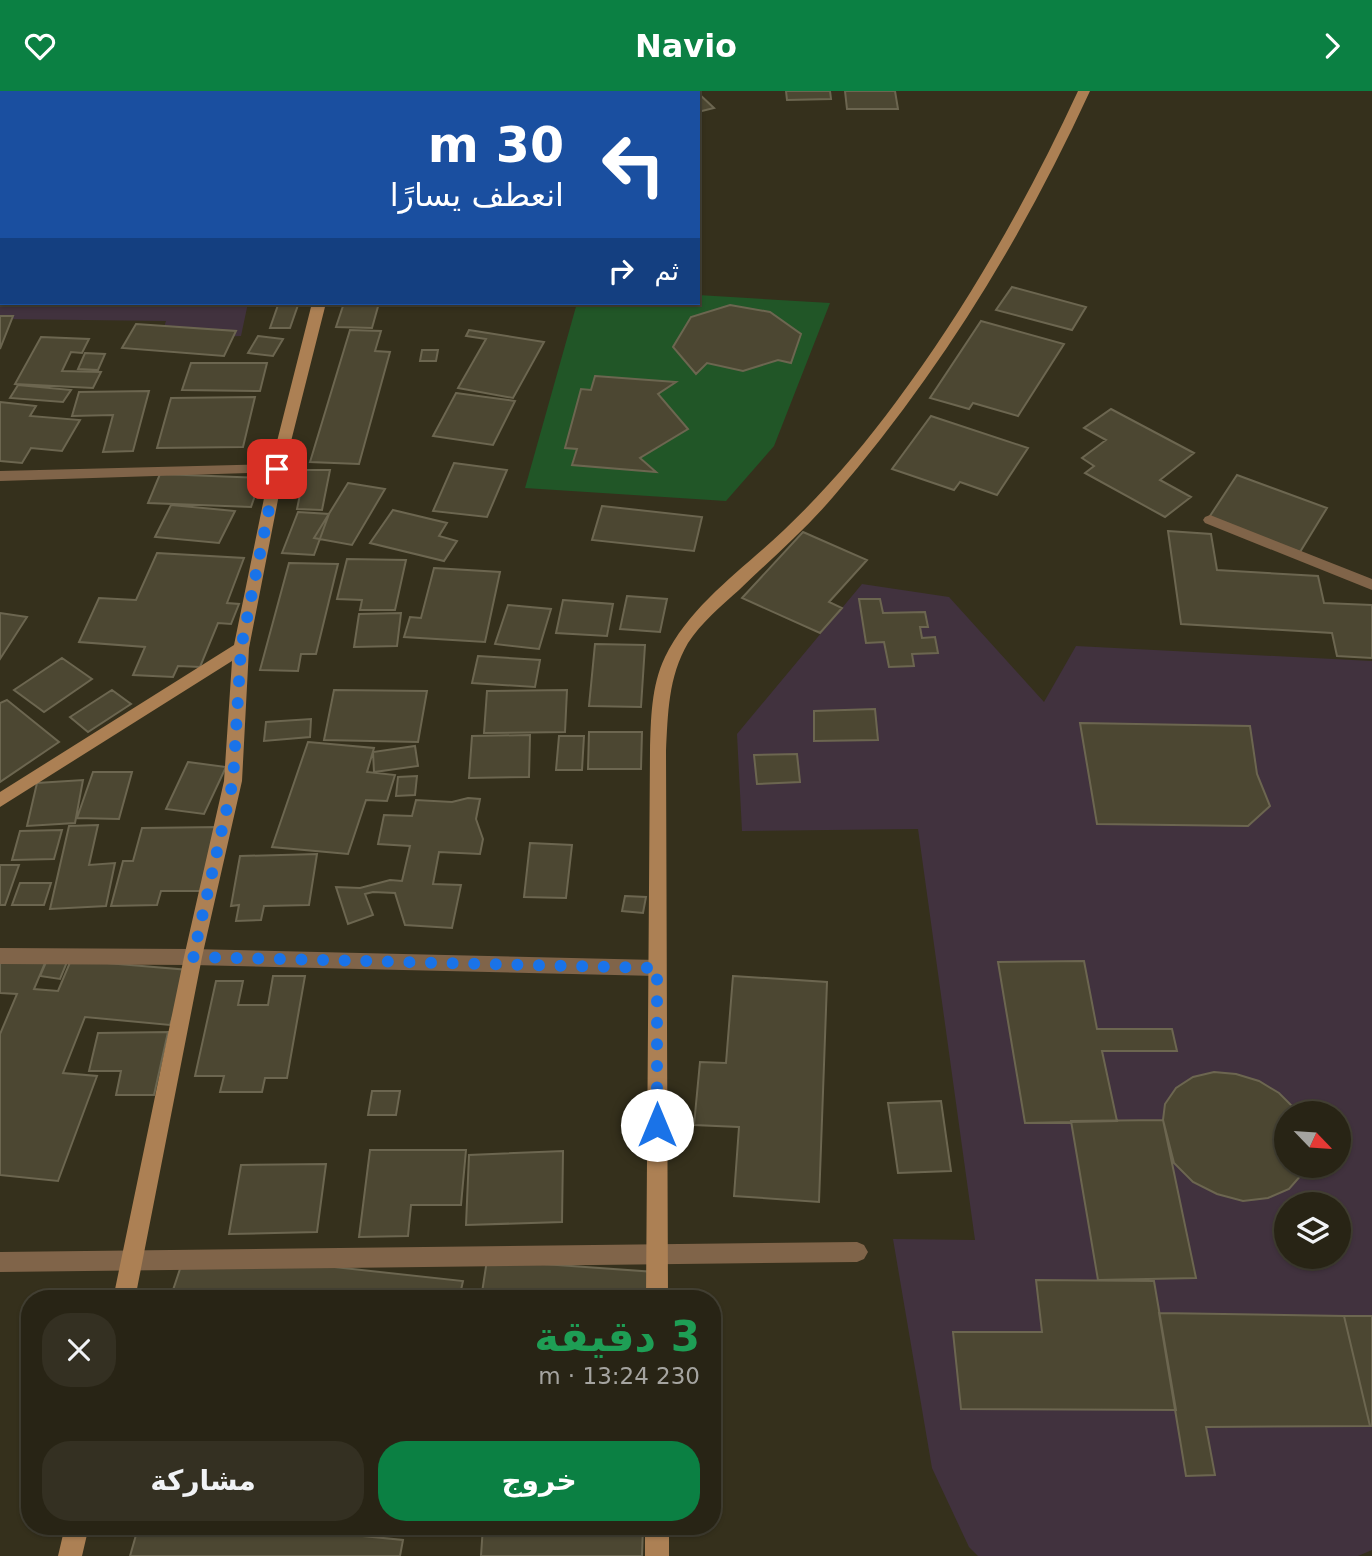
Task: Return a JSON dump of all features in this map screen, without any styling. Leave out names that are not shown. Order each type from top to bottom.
[{"type":"street","points":[[657,1290],[658,751],[661,695],[666,670],[690,628],[819,503],[891,420],[945,343],[1012,236],[1061,143],[1084,91]]},
{"type":"street","points":[[126,1290],[193,957],[233,781],[241,648],[277,469],[318,305]]},
{"type":"street","points":[[0,476],[277,469]]},
{"type":"street","points":[[1210,520],[1372,586]]},
{"type":"street","points":[[0,800],[241,648]]},
{"type":"street","points":[[0,956],[193,957],[657,968]]},
{"type":"street","points":[[0,1262],[856,1252]]},
{"type":"street","points":[[70,1556],[75,1535]]},
{"type":"street","points":[[657,1535],[657,1556]]},
{"type":"shaded area","points":[[0,305],[248,305],[241,336],[160,339],[166,321],[0,319]]},
{"type":"shaded area","points":[[862,584],[949,597],[1044,702],[1076,646],[1372,661],[1372,1550],[1358,1556],[978,1556],[969,1547],[932,1468],[893,1239],[975,1240],[918,829],[742,831],[737,734]]},
{"type":"green space","points":[[700,295],[830,303],[774,446],[726,501],[525,488],[576,305],[700,305]]},
{"type":"building","points":[[786,91],[830,91],[831,99],[787,100]]},
{"type":"building","points":[[845,91],[895,91],[898,109],[847,109]]},
{"type":"building","points":[[700,95],[714,108],[700,112]]},
{"type":"building","points":[[1012,287],[1086,307],[1072,330],[996,310]]},
{"type":"building","points":[[278,305],[298,305],[290,328],[270,328]]},
{"type":"building","points":[[343,305],[378,305],[372,328],[336,327]]},
{"type":"building","points":[[730,305],[770,312],[801,334],[791,363],[778,360],[743,371],[707,363],[696,374],[673,347],[691,317]]},
{"type":"building","points":[[0,316],[13,316],[0,349]]},
{"type":"building","points":[[981,321],[1064,344],[1018,416],[973,403],[969,409],[930,398]]},
{"type":"building","points":[[136,324],[236,331],[224,356],[122,348]]},
{"type":"building","points":[[350,330],[381,331],[375,351],[390,352],[359,464],[310,462]]},
{"type":"building","points":[[469,330],[544,342],[513,398],[458,388],[486,339],[466,336]]},
{"type":"building","points":[[258,336],[283,339],[273,356],[248,353]]},
{"type":"building","points":[[41,337],[89,339],[82,353],[71,352],[62,371],[101,372],[93,388],[15,384]]},
{"type":"building","points":[[422,350],[438,350],[436,361],[420,361]]},
{"type":"building","points":[[85,353],[105,354],[98,370],[78,369]]},
{"type":"building","points":[[191,363],[267,363],[260,391],[182,390]]},
{"type":"building","points":[[595,376],[676,382],[658,394],[688,429],[640,458],[656,472],[572,465],[577,449],[565,448],[581,389],[591,390]]},
{"type":"building","points":[[18,385],[71,390],[63,402],[10,398]]},
{"type":"building","points":[[149,391],[133,451],[103,452],[113,415],[72,416],[79,392]]},
{"type":"building","points":[[456,393],[515,401],[493,445],[433,436]]},
{"type":"building","points":[[255,397],[243,447],[157,448],[171,398]]},
{"type":"building","points":[[0,402],[36,406],[30,416],[80,420],[62,451],[31,448],[22,463],[0,461]]},
{"type":"building","points":[[1111,409],[1194,453],[1160,480],[1191,497],[1165,517],[1085,473],[1094,466],[1082,458],[1106,440],[1084,428]]},
{"type":"building","points":[[931,416],[1028,448],[997,495],[960,482],[954,490],[892,469]]},
{"type":"building","points":[[454,463],[507,470],[487,517],[433,511]]},
{"type":"building","points":[[305,470],[330,470],[322,510],[297,509]]},
{"type":"building","points":[[160,474],[261,478],[251,507],[148,503]]},
{"type":"building","points":[[1237,475],[1327,508],[1300,552],[1208,519]]},
{"type":"building","points":[[348,483],[385,489],[352,545],[314,538]]},
{"type":"building","points":[[171,505],[235,511],[219,543],[155,537]]},
{"type":"building","points":[[602,506],[702,517],[694,551],[592,540]]},
{"type":"building","points":[[393,510],[447,523],[439,536],[457,541],[444,561],[370,543]]},
{"type":"building","points":[[298,512],[329,514],[314,555],[282,553]]},
{"type":"building","points":[[1168,531],[1211,534],[1217,570],[1318,576],[1324,603],[1372,605],[1372,658],[1337,656],[1332,633],[1181,624]]},
{"type":"building","points":[[803,532],[867,560],[829,602],[842,608],[820,633],[742,598]]},
{"type":"building","points":[[157,553],[244,558],[227,603],[239,604],[231,624],[218,623],[200,667],[178,666],[173,677],[133,675],[145,647],[79,642],[99,598],[136,600]]},
{"type":"building","points":[[347,559],[406,560],[395,610],[360,610],[362,600],[337,599]]},
{"type":"building","points":[[289,563],[338,564],[316,654],[301,654],[298,671],[260,670]]},
{"type":"building","points":[[434,568],[500,572],[485,642],[404,637],[410,617],[421,618]]},
{"type":"building","points":[[627,596],[667,599],[660,632],[620,629]]},
{"type":"building","points":[[859,599],[880,599],[883,613],[925,612],[928,627],[920,627],[922,638],[935,637],[938,653],[912,654],[914,666],[889,667],[884,642],[866,643]]},
{"type":"building","points":[[563,600],[613,604],[607,636],[556,633]]},
{"type":"building","points":[[508,605],[551,609],[539,649],[495,644]]},
{"type":"building","points":[[0,613],[27,617],[0,659]]},
{"type":"building","points":[[401,613],[397,646],[354,647],[359,614]]},
{"type":"building","points":[[595,644],[645,645],[641,707],[589,706]]},
{"type":"building","points":[[478,656],[540,660],[535,687],[472,683]]},
{"type":"building","points":[[62,658],[92,679],[44,712],[14,690]]},
{"type":"building","points":[[112,690],[131,704],[88,732],[70,717]]},
{"type":"building","points":[[334,690],[427,691],[418,742],[324,740]]},
{"type":"building","points":[[567,690],[565,732],[484,733],[487,691]]},
{"type":"building","points":[[7,700],[59,742],[0,782],[0,703]]},
{"type":"building","points":[[875,709],[878,740],[814,741],[814,711]]},
{"type":"building","points":[[311,719],[310,737],[264,741],[266,722]]},
{"type":"building","points":[[1080,723],[1250,726],[1257,774],[1270,806],[1248,826],[1097,824]]},
{"type":"building","points":[[589,732],[642,732],[641,769],[588,769]]},
{"type":"building","points":[[530,735],[529,777],[469,778],[472,736]]},
{"type":"building","points":[[559,736],[584,736],[582,770],[556,770]]},
{"type":"building","points":[[308,742],[374,748],[367,772],[395,775],[387,801],[366,800],[348,854],[272,847]]},
{"type":"building","points":[[415,746],[418,766],[374,772],[373,752]]},
{"type":"building","points":[[797,754],[800,782],[757,784],[754,755]]},
{"type":"building","points":[[188,762],[226,767],[204,814],[166,809]]},
{"type":"building","points":[[93,772],[132,772],[119,819],[77,818]]},
{"type":"building","points":[[417,776],[415,795],[396,796],[398,777]]},
{"type":"building","points":[[83,780],[75,823],[27,826],[37,783]]},
{"type":"building","points":[[468,798],[480,799],[476,819],[483,839],[480,854],[439,852],[433,884],[461,885],[452,928],[405,925],[395,893],[373,892],[365,894],[373,915],[348,924],[336,887],[360,888],[390,880],[402,881],[410,846],[378,844],[384,815],[412,816],[416,800],[452,802]]},
{"type":"building","points":[[98,825],[89,865],[115,863],[106,906],[50,909],[69,826]]},
{"type":"building","points":[[219,827],[205,891],[161,891],[157,905],[111,906],[123,861],[133,861],[142,828]]},
{"type":"building","points":[[62,830],[54,859],[12,860],[20,831]]},
{"type":"building","points":[[530,843],[572,845],[566,898],[524,897]]},
{"type":"building","points":[[317,854],[309,905],[264,906],[261,920],[236,921],[239,905],[231,906],[240,856]]},
{"type":"building","points":[[0,865],[19,865],[5,905],[0,905]]},
{"type":"building","points":[[20,883],[51,883],[44,905],[12,905]]},
{"type":"building","points":[[625,896],[646,897],[643,913],[622,911]]},
{"type":"building","points":[[0,959],[45,963],[34,989],[58,991],[71,960],[189,970],[170,1025],[85,1017],[63,1073],[97,1076],[58,1181],[0,1175],[0,1034],[17,994],[0,993]]},
{"type":"building","points":[[47,960],[67,962],[60,979],[40,976]]},
{"type":"building","points":[[1084,961],[1097,1029],[1172,1029],[1177,1051],[1102,1051],[1117,1121],[1025,1123],[998,962]]},
{"type":"building","points":[[273,976],[305,976],[287,1078],[265,1078],[262,1092],[220,1092],[224,1076],[195,1076],[216,981],[243,981],[238,1005],[268,1005]]},
{"type":"building","points":[[733,976],[827,982],[819,1202],[734,1196],[739,1127],[694,1125],[700,1062],[726,1063]]},
{"type":"building","points":[[168,1032],[154,1095],[116,1095],[121,1071],[89,1071],[98,1033]]},
{"type":"building","points":[[1214,1072],[1236,1074],[1259,1081],[1287,1101],[1274,1101],[1274,1178],[1299,1178],[1289,1189],[1274,1192],[1274,1195],[1268,1198],[1243,1201],[1217,1194],[1193,1182],[1174,1163],[1163,1120],[1165,1104],[1176,1088],[1193,1077]]},
{"type":"building","points":[[372,1091],[400,1091],[396,1115],[368,1115]]},
{"type":"building","points":[[941,1101],[951,1171],[898,1173],[888,1103]]},
{"type":"building","points":[[1163,1120],[1196,1278],[1098,1280],[1071,1121]]},
{"type":"building","points":[[370,1150],[466,1150],[461,1205],[411,1205],[408,1236],[359,1237]]},
{"type":"building","points":[[563,1151],[562,1222],[466,1225],[469,1155]]},
{"type":"building","points":[[326,1164],[317,1232],[229,1234],[241,1165]]},
{"type":"building","points":[[186,1251],[463,1281],[461,1290],[173,1290]]},
{"type":"building","points":[[487,1260],[655,1272],[654,1290],[482,1290]]},
{"type":"building","points":[[1036,1280],[1154,1281],[1176,1410],[961,1409],[953,1332],[1042,1332]]},
{"type":"building","points":[[1159,1313],[1344,1316],[1370,1426],[1206,1427],[1215,1475],[1186,1476]]},
{"type":"building","points":[[1344,1316],[1372,1316],[1372,1426],[1370,1426]]},
{"type":"building","points":[[136,1535],[353,1535],[403,1540],[400,1556],[130,1556]]},
{"type":"building","points":[[482,1535],[643,1535],[642,1556],[481,1556]]},
{"type":"route","points":[[277,469],[241,648],[233,781],[193,957],[657,968],[657,1125]]}]
